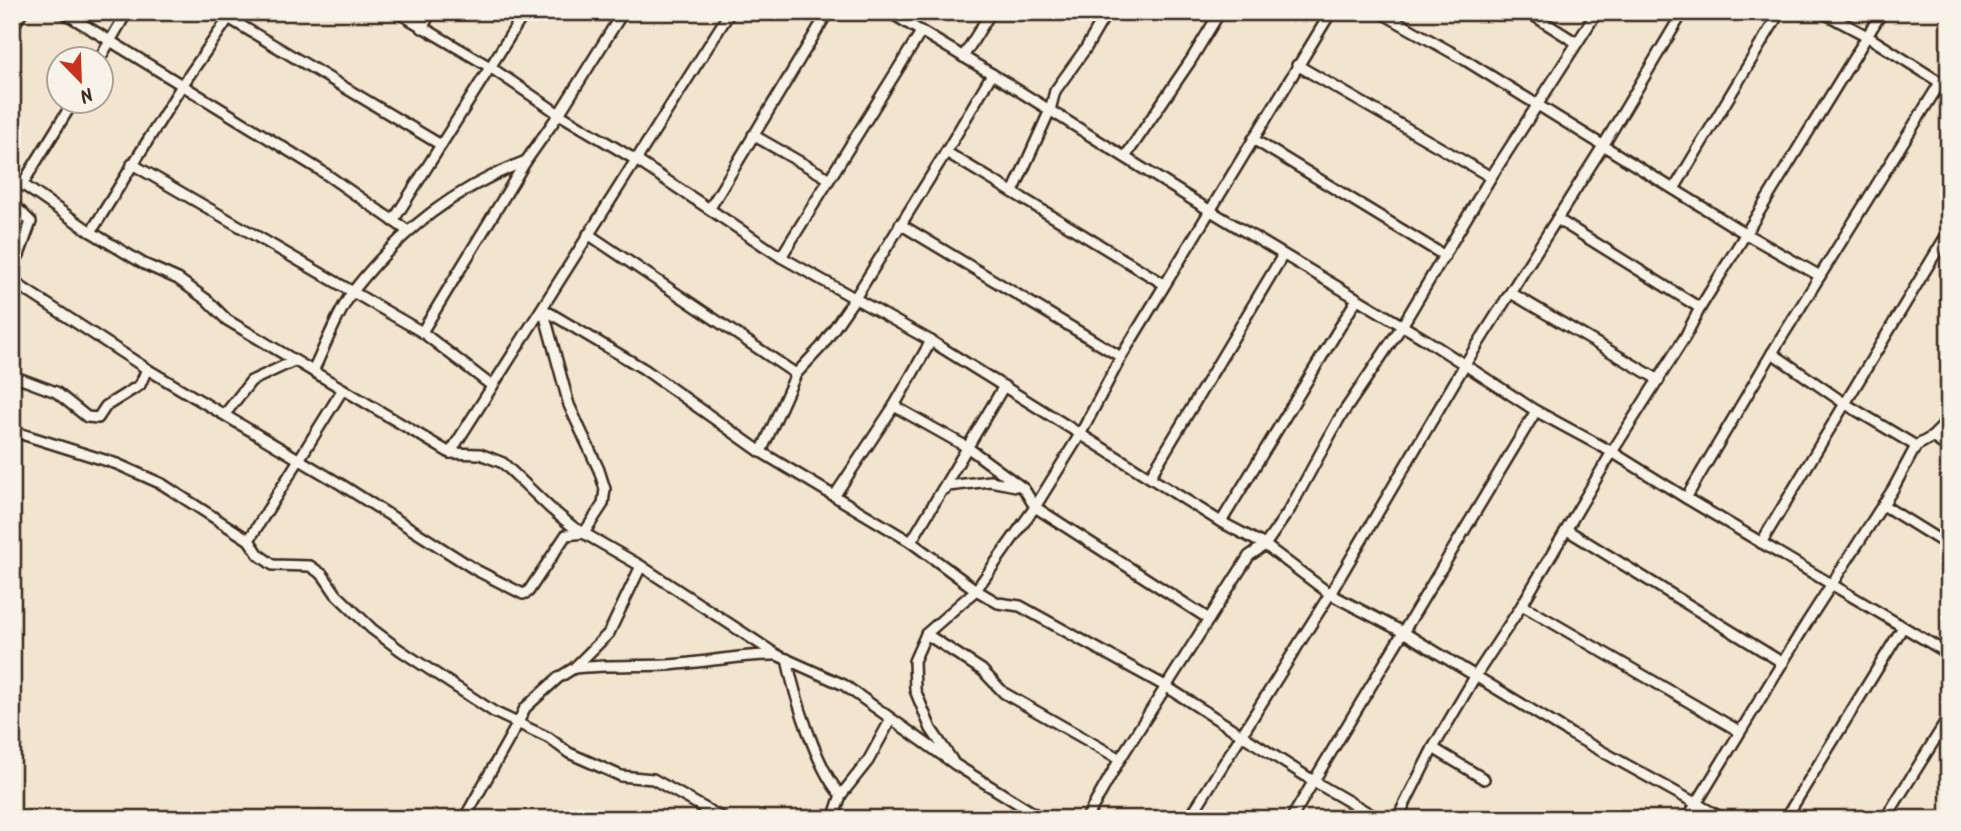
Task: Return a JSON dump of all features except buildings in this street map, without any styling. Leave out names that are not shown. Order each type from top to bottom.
[{"type":"street","points":[[12,29],[22,12]]},
{"type":"street","points":[[63,12],[320,170],[408,232]]},
{"type":"street","points":[[108,46],[127,12]]},
{"type":"street","points":[[91,232],[181,87],[231,16],[239,12]]},
{"type":"street","points":[[397,12],[490,67],[559,114],[636,160],[781,257],[931,341],[1082,433],[1220,522],[1265,545],[1330,594],[1403,632],[1571,734],[1724,819]]},
{"type":"street","points":[[422,27],[431,12]]},
{"type":"street","points":[[393,221],[525,12]]},
{"type":"street","points":[[422,332],[526,160],[559,114],[624,12]]},
{"type":"street","points":[[450,453],[730,12]]},
{"type":"street","points":[[710,208],[828,12]]},
{"type":"street","points":[[888,12],[1402,326],[1536,411],[1612,452],[1686,499],[1949,654]]},
{"type":"street","points":[[963,57],[991,12]]},
{"type":"street","points":[[1013,192],[1050,110],[1055,91],[1086,48],[1107,12]]},
{"type":"street","points":[[1125,157],[1220,12]]},
{"type":"street","points":[[956,765],[931,729],[915,690],[914,661],[926,634],[976,590],[1035,507],[1082,433],[1121,357],[1164,284],[1331,12]]},
{"type":"street","points":[[1380,12],[1465,60],[1746,234],[1820,276]]},
{"type":"street","points":[[1528,12],[1577,43]]},
{"type":"street","points":[[1086,819],[1120,760],[1249,556],[1265,545],[1290,509],[1339,419],[1402,326],[1491,177],[1597,12]]},
{"type":"street","points":[[1189,819],[1330,594],[1464,366],[1603,146],[1683,12]]},
{"type":"street","points":[[1674,189],[1780,12]]},
{"type":"street","points":[[1686,499],[1820,276],[1944,86],[1867,36],[1822,12]]},
{"type":"street","points":[[1397,819],[1433,748],[1476,675],[1522,605],[1612,452],[1659,380],[1700,308],[1882,12]]},
{"type":"street","points":[[231,16],[441,145]]},
{"type":"street","points":[[781,257],[920,32]]},
{"type":"street","points":[[1297,65],[1491,177]]},
{"type":"street","points":[[761,452],[796,374],[822,346],[855,298],[992,74]]},
{"type":"street","points":[[23,183],[64,116]]},
{"type":"street","points":[[753,135],[828,178]]},
{"type":"street","points":[[1253,139],[1445,256]]},
{"type":"street","points":[[946,152],[1164,284]]},
{"type":"street","points":[[313,371],[352,292],[408,232],[460,192],[488,175],[526,160]]},
{"type":"street","points":[[132,164],[422,332],[492,386]]},
{"type":"street","points":[[12,177],[91,232],[144,264],[178,279],[208,300],[227,320],[450,453],[480,454],[503,463],[550,508],[584,533],[777,655],[844,685],[956,765],[1043,819]]},
{"type":"street","points":[[12,202],[31,222],[19,255],[12,265]]},
{"type":"street","points":[[1557,219],[1700,308]]},
{"type":"street","points":[[901,224],[1121,357]]},
{"type":"street","points":[[1761,543],[1949,231]]},
{"type":"street","points":[[588,234],[796,374]]},
{"type":"street","points":[[1150,477],[1283,255]]},
{"type":"street","points":[[12,281],[147,369],[300,459],[476,570],[523,594],[528,592],[566,536],[584,533],[603,504],[605,489],[569,405],[543,309]]},
{"type":"street","points":[[1511,293],[1659,380]]},
{"type":"street","points":[[1220,522],[1357,299]]},
{"type":"street","points":[[543,309],[643,369],[761,452],[911,542],[976,590],[998,603],[1020,606],[1167,687],[1315,782],[1379,819]]},
{"type":"street","points":[[835,495],[894,406],[931,341]]},
{"type":"street","points":[[1772,353],[1844,403],[1916,446]]},
{"type":"street","points":[[225,414],[251,382],[293,361]]},
{"type":"street","points":[[12,381],[21,379],[56,392],[87,417],[99,418],[106,406],[140,384],[147,369]]},
{"type":"street","points":[[911,542],[1004,386]]},
{"type":"street","points":[[249,540],[343,389]]},
{"type":"street","points":[[894,406],[967,447],[1024,489],[1035,507],[1209,619]]},
{"type":"street","points":[[1292,819],[1536,411]]},
{"type":"street","points":[[1687,819],[1883,505],[1916,446],[1932,437],[1942,427],[1949,412]]},
{"type":"street","points":[[12,431],[133,469],[180,494],[249,540],[260,555],[273,565],[310,566],[323,575],[350,608],[400,650],[494,712],[549,738],[569,753],[621,776],[653,779],[724,819]]},
{"type":"street","points":[[1932,437],[1949,448]]},
{"type":"street","points":[[941,493],[948,486],[990,481],[1018,486]]},
{"type":"street","points":[[1883,505],[1949,546]]},
{"type":"street","points":[[1567,530],[1783,663]]},
{"type":"street","points":[[464,819],[525,708],[558,678],[574,668],[608,633],[640,566]]},
{"type":"street","points":[[1522,605],[1739,732]]},
{"type":"street","points":[[1785,819],[1903,627]]},
{"type":"street","points":[[926,634],[982,670],[1004,693],[1120,760]]},
{"type":"street","points":[[574,668],[613,664],[665,665],[777,655]]},
{"type":"street","points":[[787,659],[796,698],[819,757],[832,786],[841,796]]},
{"type":"street","points":[[1885,819],[1949,717]]},
{"type":"street","points":[[833,819],[841,796],[868,761],[891,719]]},
{"type":"street","points":[[1433,748],[1484,779]]},
{"type":"street","points":[[701,819],[705,809]]}]
